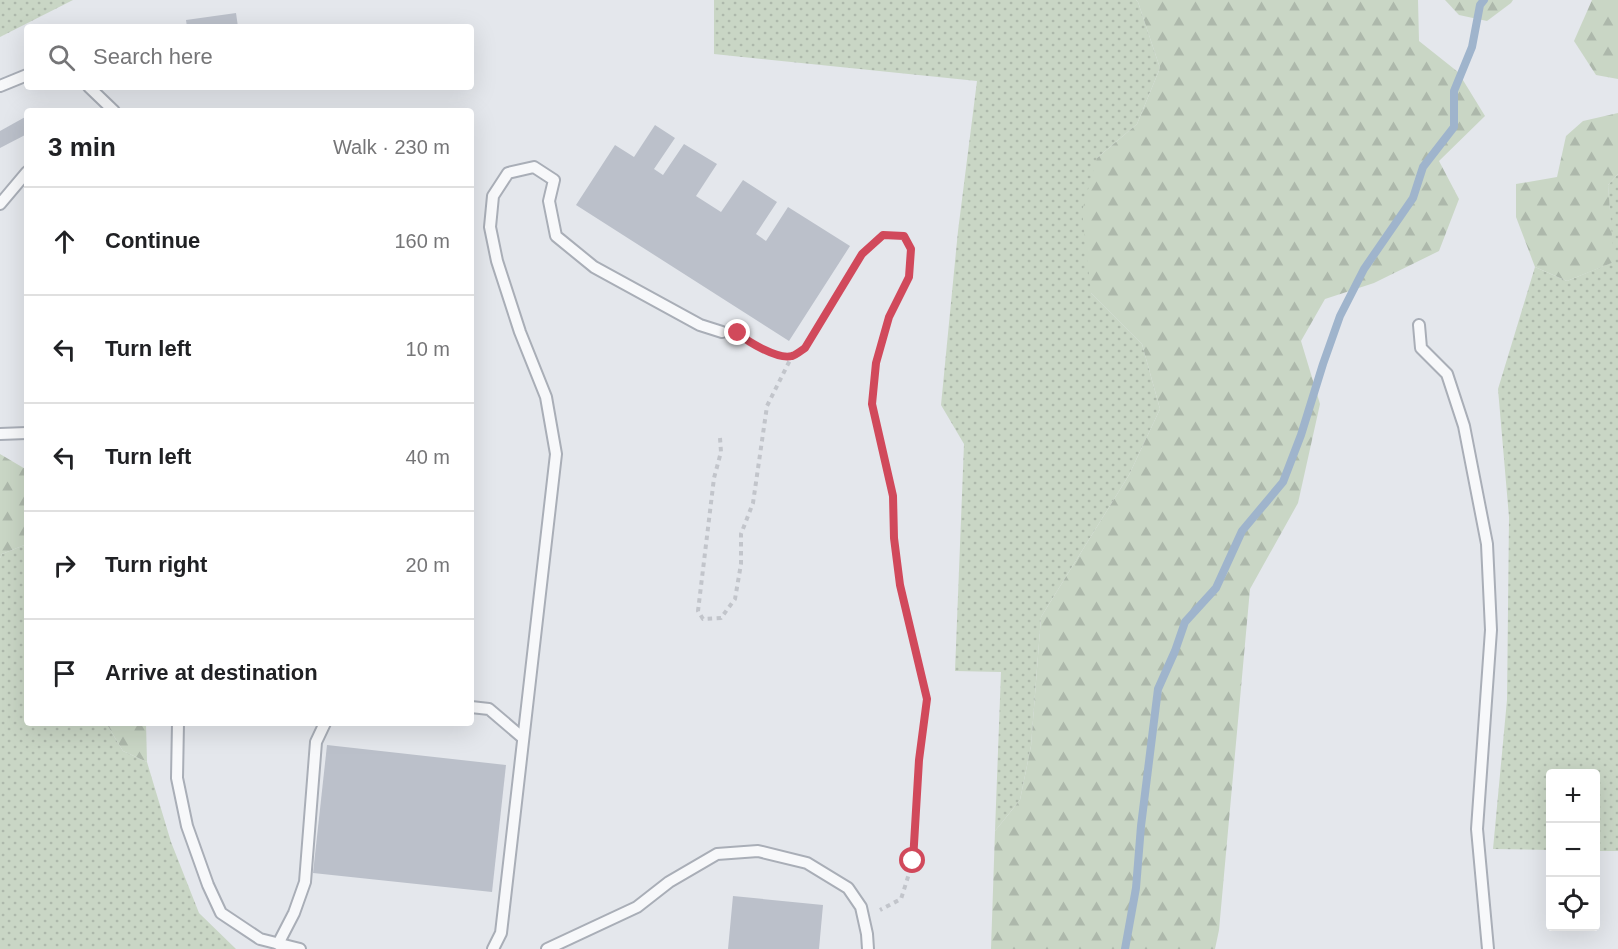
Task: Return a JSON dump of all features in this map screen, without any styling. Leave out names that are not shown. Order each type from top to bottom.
[{"type":"lane","points":[[0,86],[24,76]]},
{"type":"lane","points":[[92,90],[111,108]]},
{"type":"lane","points":[[493,949],[501,933],[556,454],[546,397],[520,332],[497,261],[490,227],[493,196],[508,173],[534,167],[554,180],[549,201],[556,236],[594,267],[700,325],[722,332]]},
{"type":"lane","points":[[0,204],[24,176]]},
{"type":"lane","points":[[1419,325],[1421,348],[1447,374],[1464,426],[1487,544],[1491,630],[1477,829],[1488,949]]},
{"type":"lane","points":[[0,434],[24,434]]},
{"type":"lane","points":[[474,707],[489,709],[523,738]]},
{"type":"lane","points":[[178,726],[177,778],[187,825],[208,885],[221,913],[260,939],[300,949]]},
{"type":"lane","points":[[278,944],[294,914],[305,882],[316,742],[324,726]]},
{"type":"lane","points":[[547,949],[637,907],[669,882],[717,854],[758,851],[807,863],[848,888],[861,907],[868,949]]},
{"type":"path","points":[[720,438],[721,452],[714,478],[698,610],[703,619],[721,618],[735,600],[741,564],[741,534],[753,503],[767,406],[792,356],[805,348],[862,254],[883,235],[904,236],[911,249],[909,277],[886,326],[876,363],[872,404],[893,496],[894,538],[900,585],[927,699],[919,760],[913,861],[901,899],[864,919]]},
{"type":"path","points":[[722,332],[738,333],[778,355],[792,356]]},
{"type":"green space","points":[[0,0],[73,0],[24,24],[0,37]]},
{"type":"green space","points":[[714,0],[1136,0],[1138,2],[1160,68],[1137,124],[1097,158],[1091,293],[1142,344],[1160,409],[1129,475],[1041,617],[1031,746],[1020,800],[995,831],[1001,672],[955,671],[964,444],[941,405],[958,231],[977,81],[714,54]]},
{"type":"green space","points":[[1136,0],[1418,0],[1419,41],[1458,72],[1485,116],[1439,161],[1459,199],[1439,251],[1374,283],[1325,299],[1301,341],[1320,404],[1298,503],[1250,589],[1219,930],[1215,949],[991,949],[995,831],[1020,800],[1031,746],[1041,617],[1129,475],[1160,409],[1142,344],[1091,293],[1082,211],[1097,158],[1137,124],[1160,68]]},
{"type":"green space","points":[[1445,0],[1513,0],[1487,21],[1459,15]]},
{"type":"green space","points":[[1592,0],[1618,0],[1618,79],[1596,75],[1574,41]]},
{"type":"green space","points":[[1618,113],[1618,174],[1608,185],[1614,262],[1567,281],[1535,267],[1516,217],[1516,184],[1557,177],[1566,136],[1583,121]]},
{"type":"green space","points":[[1618,174],[1618,851],[1600,851],[1600,769],[1546,769],[1546,850],[1493,849],[1507,700],[1509,517],[1498,389],[1535,267],[1567,281],[1613,262],[1608,185]]},
{"type":"green space","points":[[0,454],[24,468],[24,545],[2,554],[0,558]]},
{"type":"green space","points":[[24,545],[24,726],[108,726],[123,751],[147,762],[171,842],[199,913],[236,949],[0,949],[0,558],[2,554]]},
{"type":"green space","points":[[108,726],[146,726],[147,762],[123,751]]},
{"type":"building","points":[[236,13],[238,24],[187,24],[186,20]]},
{"type":"building","points":[[24,118],[24,136],[0,148],[0,131]]},
{"type":"building","points":[[655,125],[675,138],[654,169],[663,175],[684,144],[717,164],[696,196],[721,212],[743,180],[777,202],[756,234],[766,241],[788,207],[850,246],[789,341],[576,205],[615,145],[634,157]]},
{"type":"building","points":[[327,745],[506,765],[492,892],[313,873]]},
{"type":"building","points":[[733,896],[823,905],[819,949],[728,949]]},
{"type":"waterway","points":[[1125,949],[1136,888],[1141,826],[1158,689],[1185,622],[1216,588],[1242,531],[1283,482],[1340,316],[1364,269],[1413,198],[1423,167],[1454,127],[1454,91],[1472,47],[1480,5],[1484,0]]},
{"type":"route","points":[[738,333],[778,355],[792,356],[805,348],[862,254],[883,235],[904,236],[911,249],[909,277],[889,317],[876,363],[872,404],[893,496],[894,538],[900,585],[927,699],[919,760],[913,861]]}]
